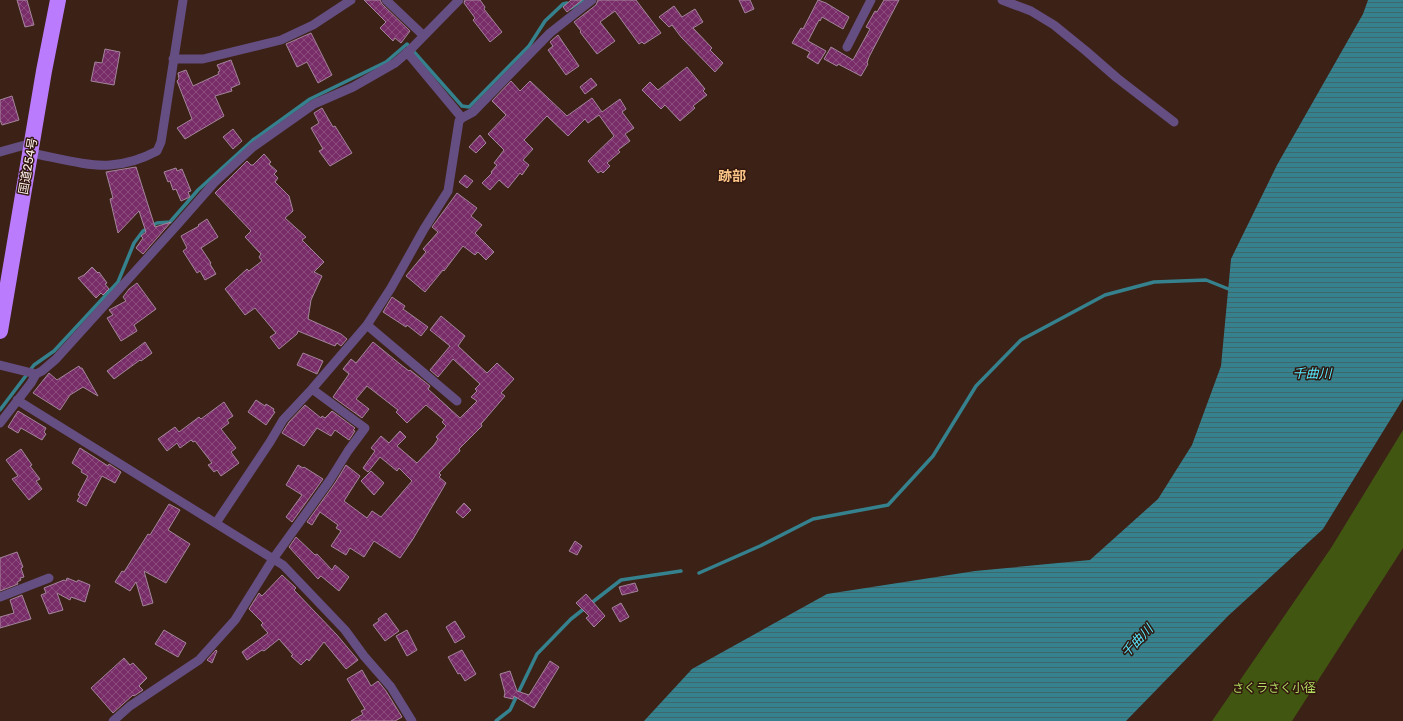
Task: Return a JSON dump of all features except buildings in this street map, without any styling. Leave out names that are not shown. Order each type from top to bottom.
[{"type":"highway","name":"国道254号","points":[[0,332],[58,0]]},
{"type":"street","points":[[0,152],[31,148],[93,164],[109,166],[144,158],[157,152],[161,142],[183,0]]},
{"type":"street","points":[[173,59],[202,59],[281,40],[313,25],[351,0]]},
{"type":"street","points":[[386,0],[424,36]]},
{"type":"street","points":[[0,423],[31,383],[36,374],[56,359],[214,183],[253,147],[314,104],[353,87],[395,63],[411,49],[459,0]]},
{"type":"street","points":[[216,523],[283,420],[367,325],[391,288],[424,229],[448,192],[458,125],[462,118],[473,112],[550,33],[592,0]]},
{"type":"street","points":[[847,46],[871,0]]},
{"type":"street","points":[[1002,0],[1031,11],[1054,25],[1117,78],[1174,122]]},
{"type":"street","points":[[411,49],[462,118]]},
{"type":"street","points":[[367,325],[458,401]]},
{"type":"street","points":[[0,365],[36,374]]},
{"type":"street","points":[[113,721],[130,706],[199,660],[235,620],[273,559],[330,480],[348,451],[365,428],[312,389]]},
{"type":"street","points":[[17,400],[283,565],[345,630],[364,656],[391,687],[412,721]]},
{"type":"street","points":[[0,597],[49,578]]},
{"type":"green space","name":"さくラさく小径","points":[[1403,430],[1403,548],[1292,721],[1212,721],[1331,548]]},
{"type":"water","name":"千曲川","points":[[1368,0],[1403,0],[1403,399],[1323,529],[1228,616],[1126,721],[644,721],[692,669],[827,594],[975,571],[1090,560],[1158,499],[1192,445],[1221,366],[1231,259],[1277,165],[1363,14]]},
{"type":"waterway","points":[[0,410],[34,365],[54,351],[118,282],[134,243],[143,231],[157,223],[170,222],[198,190],[253,140],[310,99],[386,62],[407,44],[462,106],[469,107],[529,46],[545,21],[563,4],[567,3],[571,8],[583,0]]},
{"type":"waterway","points":[[699,573],[760,546],[813,519],[888,505],[933,456],[976,386],[1021,340],[1105,295],[1154,282],[1206,280],[1231,290]]},
{"type":"waterway","points":[[590,604],[621,580],[681,571]]},
{"type":"waterway","points":[[496,721],[510,710],[537,654],[571,619],[585,608]]},
{"type":"district","name":"跡部","points":[[732,176]]}]
